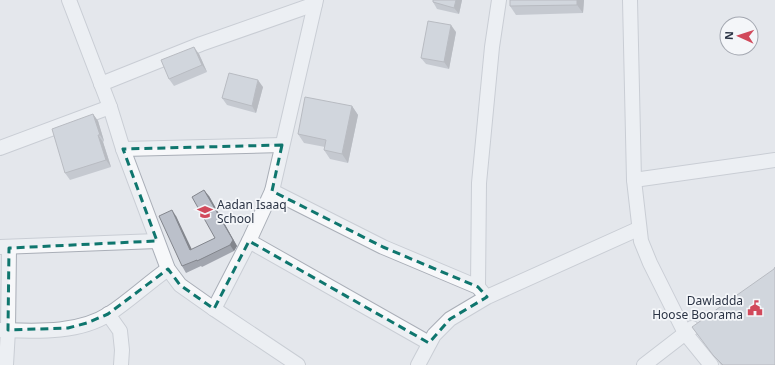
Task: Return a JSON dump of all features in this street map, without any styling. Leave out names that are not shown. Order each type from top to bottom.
[{"type":"street","points":[[69,0],[110,107],[123,149],[168,269],[180,286],[298,365]]},
{"type":"street","points":[[482,292],[478,183],[492,47],[499,0]]},
{"type":"street","points":[[630,0],[634,180],[640,241],[685,333],[711,365]]},
{"type":"street","points":[[101,84],[201,44],[316,2]]},
{"type":"street","points":[[214,309],[249,241],[272,191],[316,2]]},
{"type":"street","points":[[0,148],[110,107]]},
{"type":"street","points":[[123,149],[282,145]]},
{"type":"street","points":[[634,180],[775,160]]},
{"type":"street","points":[[272,191],[383,247],[482,292]]},
{"type":"street","points":[[418,365],[434,335],[450,319],[482,292],[638,229]]},
{"type":"street","points":[[6,365],[4,330],[5,247],[157,241]]},
{"type":"street","points":[[249,241],[429,343]]},
{"type":"street","points":[[4,330],[68,328],[87,323],[108,314],[168,269]]},
{"type":"street","points":[[108,314],[120,331],[122,350],[121,365]]},
{"type":"street","points":[[644,365],[704,320]]},
{"type":"highlighted area","points":[[282,145],[272,191],[383,247],[478,287],[487,297],[450,319],[429,343],[249,241],[214,309],[180,285],[168,269],[108,314],[87,323],[68,328],[8,330],[9,248],[157,241],[123,149]]},
{"type":"building","points":[[433,0],[456,0],[454,8],[433,2]]},
{"type":"building","points":[[510,0],[577,0],[577,5],[510,6]]},
{"type":"building","points":[[428,21],[451,25],[444,62],[421,58]]},
{"type":"building","points":[[194,47],[202,65],[169,79],[161,60]]},
{"type":"building","points":[[229,73],[258,80],[252,106],[222,98]]},
{"type":"building","points":[[305,97],[352,106],[342,154],[324,150],[326,140],[298,134]]},
{"type":"building","points":[[93,114],[106,160],[65,173],[52,129]]},
{"type":"building","points":[[204,190],[233,240],[230,245],[197,261],[182,266],[159,216],[172,210],[190,250],[215,238],[192,197]]},
{"type":"building","name":"Dawladda Hoose Boorama","points":[[775,267],[775,365],[723,365],[713,355],[692,327]]},
{"type":"place","name":"Aadan Isaaq School","points":[[205,212]]},
{"type":"place","name":"Dawladda Hoose Boorama","points":[[755,308]]}]
